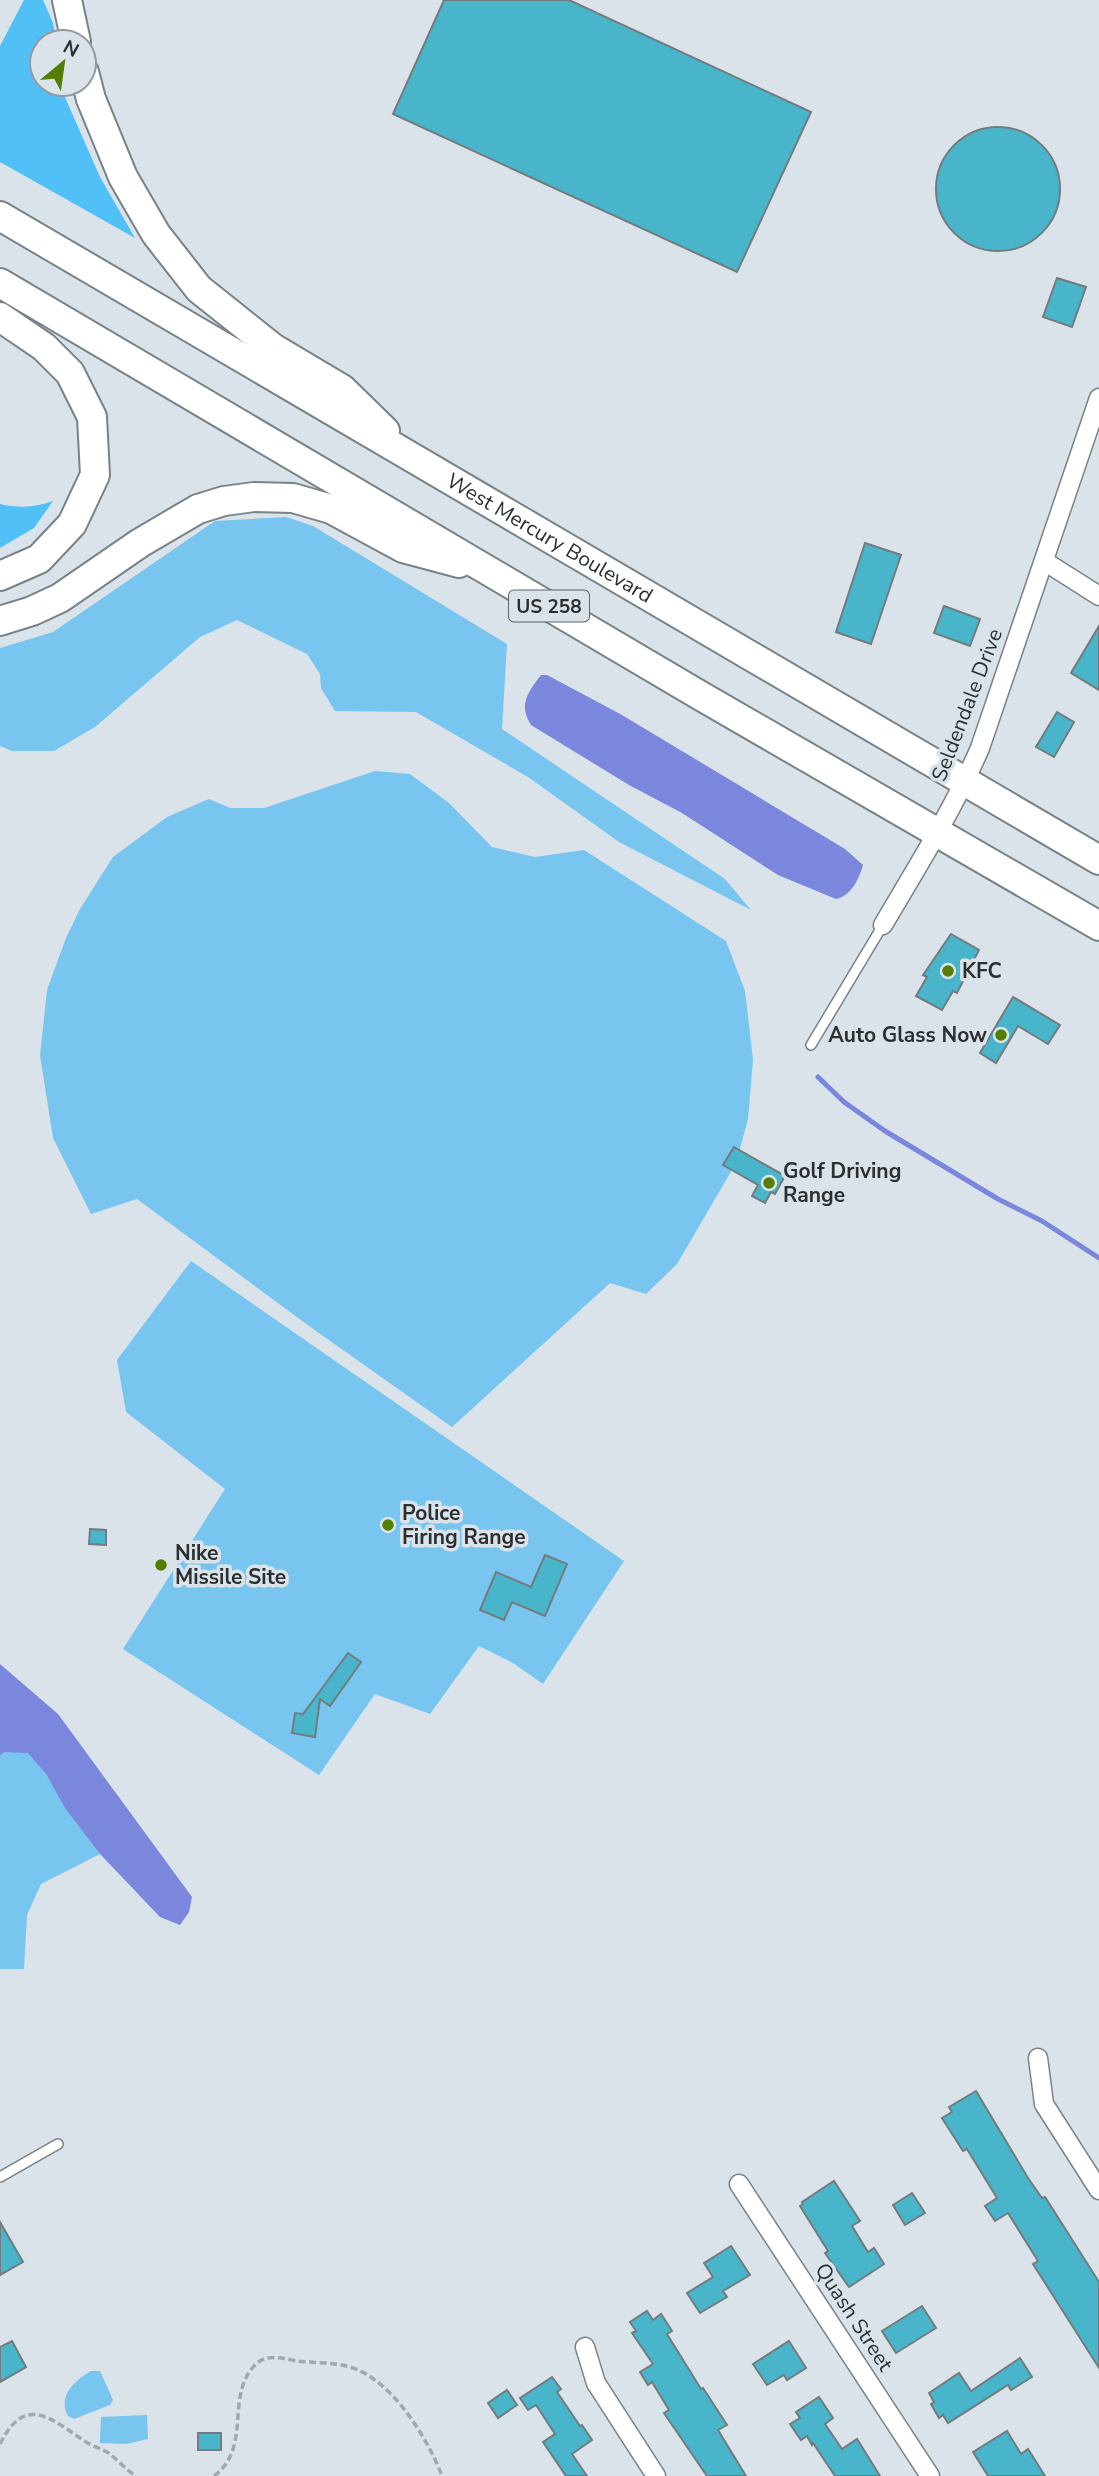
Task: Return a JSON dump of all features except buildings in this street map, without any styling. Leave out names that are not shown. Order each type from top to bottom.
[{"type":"main road","points":[[67,0],[73,28]]},
{"type":"main road","points":[[91,98],[123,177],[156,234],[199,289],[273,348],[342,388],[414,460]]},
{"type":"main road","name":"West Mercury Boulevard","points":[[0,216],[1099,860]]},
{"type":"main road","name":"US 258","points":[[0,283],[701,696],[1099,926]]},
{"type":"main road","points":[[0,317],[44,347],[70,373],[92,417],[95,475],[72,524],[39,559],[0,576]]},
{"type":"main road","points":[[0,621],[32,611],[60,598],[140,543],[198,509],[224,500],[254,497],[293,498],[331,509],[403,548],[495,573]]},
{"type":"street","name":"Seldendale Drive","points":[[883,925],[938,832],[965,782],[979,748],[1099,398]]},
{"type":"street","points":[[1044,562],[1099,596]]},
{"type":"street","points":[[1038,2057],[1044,2104],[1099,2190]]},
{"type":"street","name":"Quash Street","points":[[738,2184],[930,2476]]},
{"type":"street","points":[[585,2347],[596,2383],[656,2476]]},
{"type":"lane","name":"Seldendale Drive","points":[[811,1045],[883,925]]},
{"type":"lane","points":[[0,2177],[58,2144]]},
{"type":"path","points":[[214,2476],[225,2466],[236,2445],[239,2402],[248,2374],[256,2364],[268,2358],[346,2366],[373,2378],[404,2410],[426,2443],[442,2476]]},
{"type":"path","points":[[0,2444],[10,2427],[23,2418],[39,2415],[49,2417],[84,2441],[106,2452],[136,2476]]},
{"type":"shaded area","points":[[24,0],[43,0],[54,28],[28,28],[28,98],[65,98],[100,177],[135,238],[0,162],[0,46]]},
{"type":"shaded area","points":[[53,501],[34,528],[0,548],[0,504],[26,507]]},
{"type":"shaded area","points":[[286,517],[313,526],[507,644],[502,729],[725,879],[751,910],[619,842],[528,777],[416,712],[335,711],[321,688],[320,674],[307,654],[237,620],[200,637],[95,727],[54,751],[12,751],[0,746],[0,648],[53,632],[215,521]]},
{"type":"shaded area","points":[[541,675],[547,675],[622,715],[845,849],[863,865],[854,886],[836,899],[778,875],[682,813],[629,785],[531,725],[525,711],[526,699]]},
{"type":"shaded area","points":[[375,771],[410,774],[449,803],[492,847],[535,857],[584,850],[726,941],[745,991],[753,1060],[748,1119],[736,1163],[677,1264],[646,1294],[610,1283],[452,1427],[137,1199],[91,1214],[53,1138],[40,1055],[47,990],[66,938],[80,909],[113,857],[167,817],[209,799],[230,808],[264,808]]},
{"type":"shaded area","name":"Police Firing Range","points":[[191,1261],[624,1561],[543,1684],[513,1663],[479,1646],[430,1714],[375,1694],[319,1775],[123,1649],[225,1489],[126,1412],[117,1360]]},
{"type":"shaded area","points":[[0,1664],[58,1714],[192,1897],[189,1912],[180,1925],[160,1917],[100,1854],[65,1808],[46,1774],[28,1753],[4,1752],[0,1756]]},
{"type":"shaded area","points":[[4,1751],[28,1752],[100,1854],[41,1884],[27,1915],[24,1969],[0,1969],[0,1756]]},
{"type":"shaded area","points":[[91,2371],[100,2371],[113,2400],[110,2405],[74,2419],[68,2416],[65,2409],[66,2395],[79,2379]]},
{"type":"shaded area","points":[[147,2415],[148,2439],[126,2444],[100,2443],[101,2417]]},
{"type":"waterway","points":[[818,1077],[844,1102],[885,1131],[998,1199],[1042,1221],[1099,1258]]},
{"type":"place","name":"KFC","points":[[948,971]]},
{"type":"place","name":"Auto Glass Now","points":[[1001,1035]]},
{"type":"place","name":"Golf Driving Range","points":[[769,1183]]},
{"type":"place","name":"Police Firing Range","points":[[388,1525]]},
{"type":"place","name":"Nike Missile Site","points":[[161,1565]]}]
